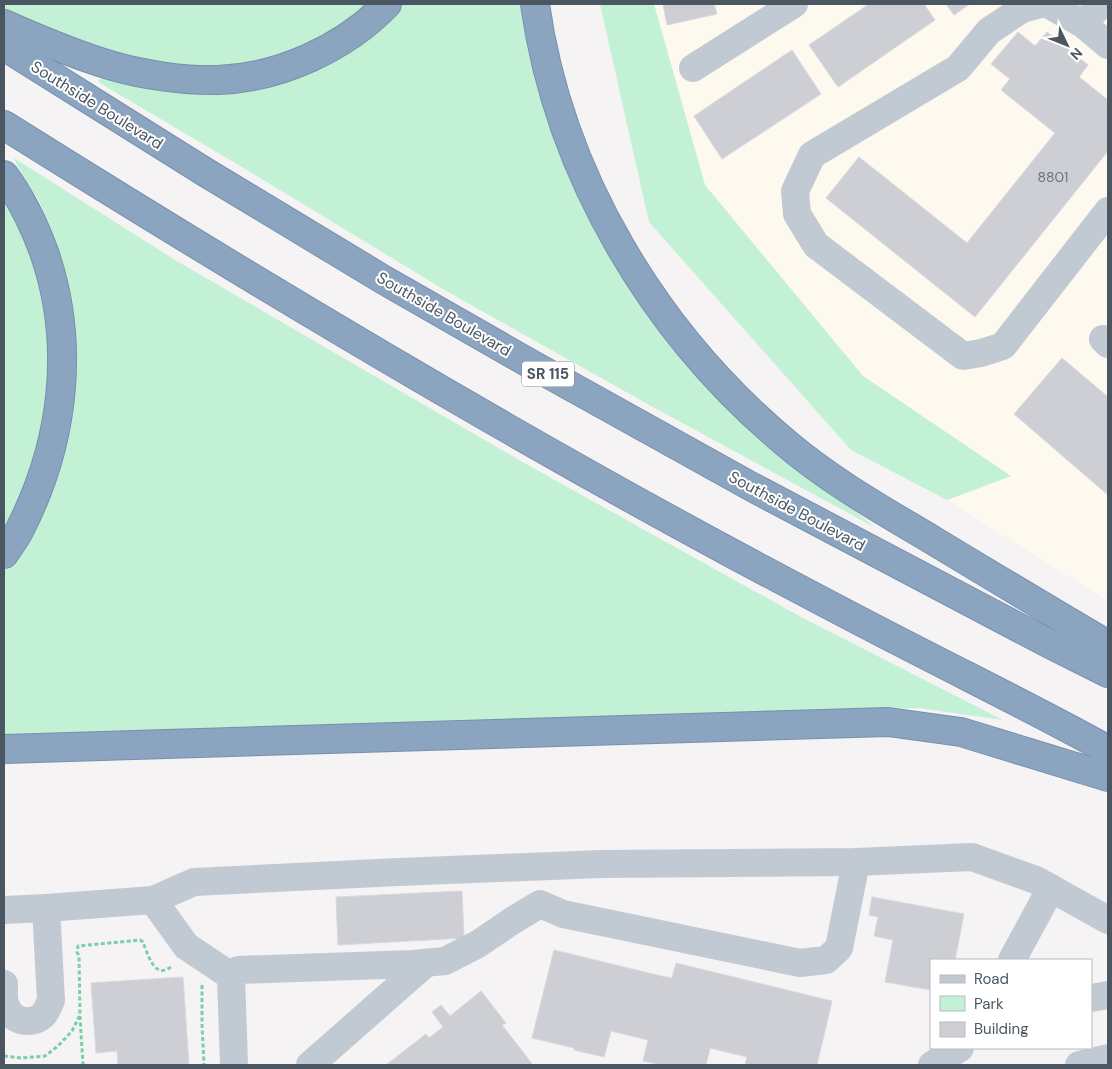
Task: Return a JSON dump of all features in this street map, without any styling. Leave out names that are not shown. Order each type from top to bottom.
[{"type":"highway","points":[[4,24],[80,56],[115,67],[151,74],[219,80],[253,76],[283,69],[311,58],[335,45],[358,29],[387,4]]},
{"type":"highway","points":[[535,4],[545,59],[572,146],[611,231],[660,309],[722,383],[788,445],[859,497],[1108,645]]},
{"type":"highway","name":"Southside Boulevard","points":[[4,46],[264,208],[384,280],[521,358],[752,487],[1108,673]]},
{"type":"highway","points":[[4,125],[239,271],[514,432],[736,556],[917,651],[1064,725],[1108,750]]},
{"type":"highway","points":[[4,175],[25,208],[49,266],[58,311],[62,350],[62,380],[53,440],[34,499],[19,530],[4,554]]},
{"type":"highway","points":[[4,749],[888,722],[961,732],[1108,777]]},
{"type":"street","points":[[693,68],[752,16],[794,4]]},
{"type":"street","points":[[1041,4],[1022,9],[989,31],[958,68],[812,155],[795,191],[797,214],[816,245],[963,356],[1003,346],[1108,212]]},
{"type":"street","points":[[1048,4],[1083,24],[1108,45]]},
{"type":"street","points":[[1083,24],[1101,4]]},
{"type":"street","points":[[4,910],[153,900],[194,882],[601,864],[856,862],[972,857],[1036,880],[1108,920]]},
{"type":"street","points":[[540,904],[563,914],[800,963],[813,962],[826,960],[838,948],[856,862]]},
{"type":"street","points":[[231,976],[238,970],[445,961],[478,944],[540,904],[550,866]]},
{"type":"street","points":[[1013,959],[1051,888]]},
{"type":"street","points":[[153,900],[186,946],[231,976]]},
{"type":"street","points":[[4,984],[6,1007],[11,1015],[25,1021],[34,1021],[43,1016],[51,1000],[46,908]]},
{"type":"street","points":[[310,1065],[426,963]]},
{"type":"street","points":[[231,976],[234,1065]]},
{"type":"street","points":[[1092,998],[1108,995]]},
{"type":"street","points":[[932,1065],[958,1049]]},
{"type":"street","points":[[1079,1065],[1108,1058]]},
{"type":"path","points":[[83,1065],[78,946],[140,940],[144,942],[150,959],[158,970],[169,969],[178,964]]},
{"type":"path","points":[[198,978],[202,984],[204,1065]]},
{"type":"path","points":[[4,1056],[21,1058],[45,1056],[72,1031],[80,1015]]},
{"type":"shaded area","points":[[654,4],[1108,4],[1108,601],[947,500],[1011,476],[863,376],[705,185]]},
{"type":"green space","points":[[4,4],[371,4],[328,36],[269,61],[202,67],[125,59],[4,12]]},
{"type":"green space","points":[[403,4],[527,4],[594,215],[803,465],[874,527],[653,407],[448,292],[98,82],[102,78],[130,85],[176,92],[220,91],[393,15]]},
{"type":"green space","points":[[600,4],[654,4],[705,185],[863,376],[1011,476],[947,500],[851,450],[649,222]]},
{"type":"green space","points":[[14,158],[175,260],[533,468],[801,617],[1003,720],[919,708],[4,737],[4,571],[22,545],[70,328],[56,241],[39,201]]},
{"type":"green space","points":[[4,193],[18,217],[46,291],[54,373],[35,474],[4,536]]},
{"type":"building","points":[[663,4],[714,4],[717,14],[667,25]]},
{"type":"building","points":[[869,4],[924,4],[935,20],[838,87],[809,45]]},
{"type":"building","points":[[946,4],[970,4],[954,15]]},
{"type":"building","points":[[1018,32],[1035,46],[1047,32],[1088,65],[1079,77],[1108,100],[1108,151],[975,317],[826,198],[859,157],[967,243],[1055,133],[1001,90],[1010,79],[991,64]]},
{"type":"building","points":[[792,50],[821,94],[722,159],[694,116]]},
{"type":"building","points":[[1062,358],[1108,397],[1108,495],[1014,414]]},
{"type":"building","points":[[462,891],[464,938],[338,945],[336,897]]},
{"type":"building","points":[[872,897],[964,914],[955,959],[930,959],[930,990],[885,982],[893,940],[874,936],[878,917],[869,915]]},
{"type":"building","points":[[554,950],[672,978],[676,963],[832,1001],[817,1065],[745,1065],[747,1057],[710,1048],[706,1065],[663,1065],[643,1061],[648,1040],[611,1031],[604,1057],[532,1038]]},
{"type":"building","points":[[183,977],[189,1065],[118,1065],[117,1051],[96,1053],[91,983]]},
{"type":"building","points":[[481,991],[506,1023],[502,1025],[533,1065],[386,1065],[426,1034],[429,1038],[443,1027],[432,1012],[441,1005],[450,1016]]}]
